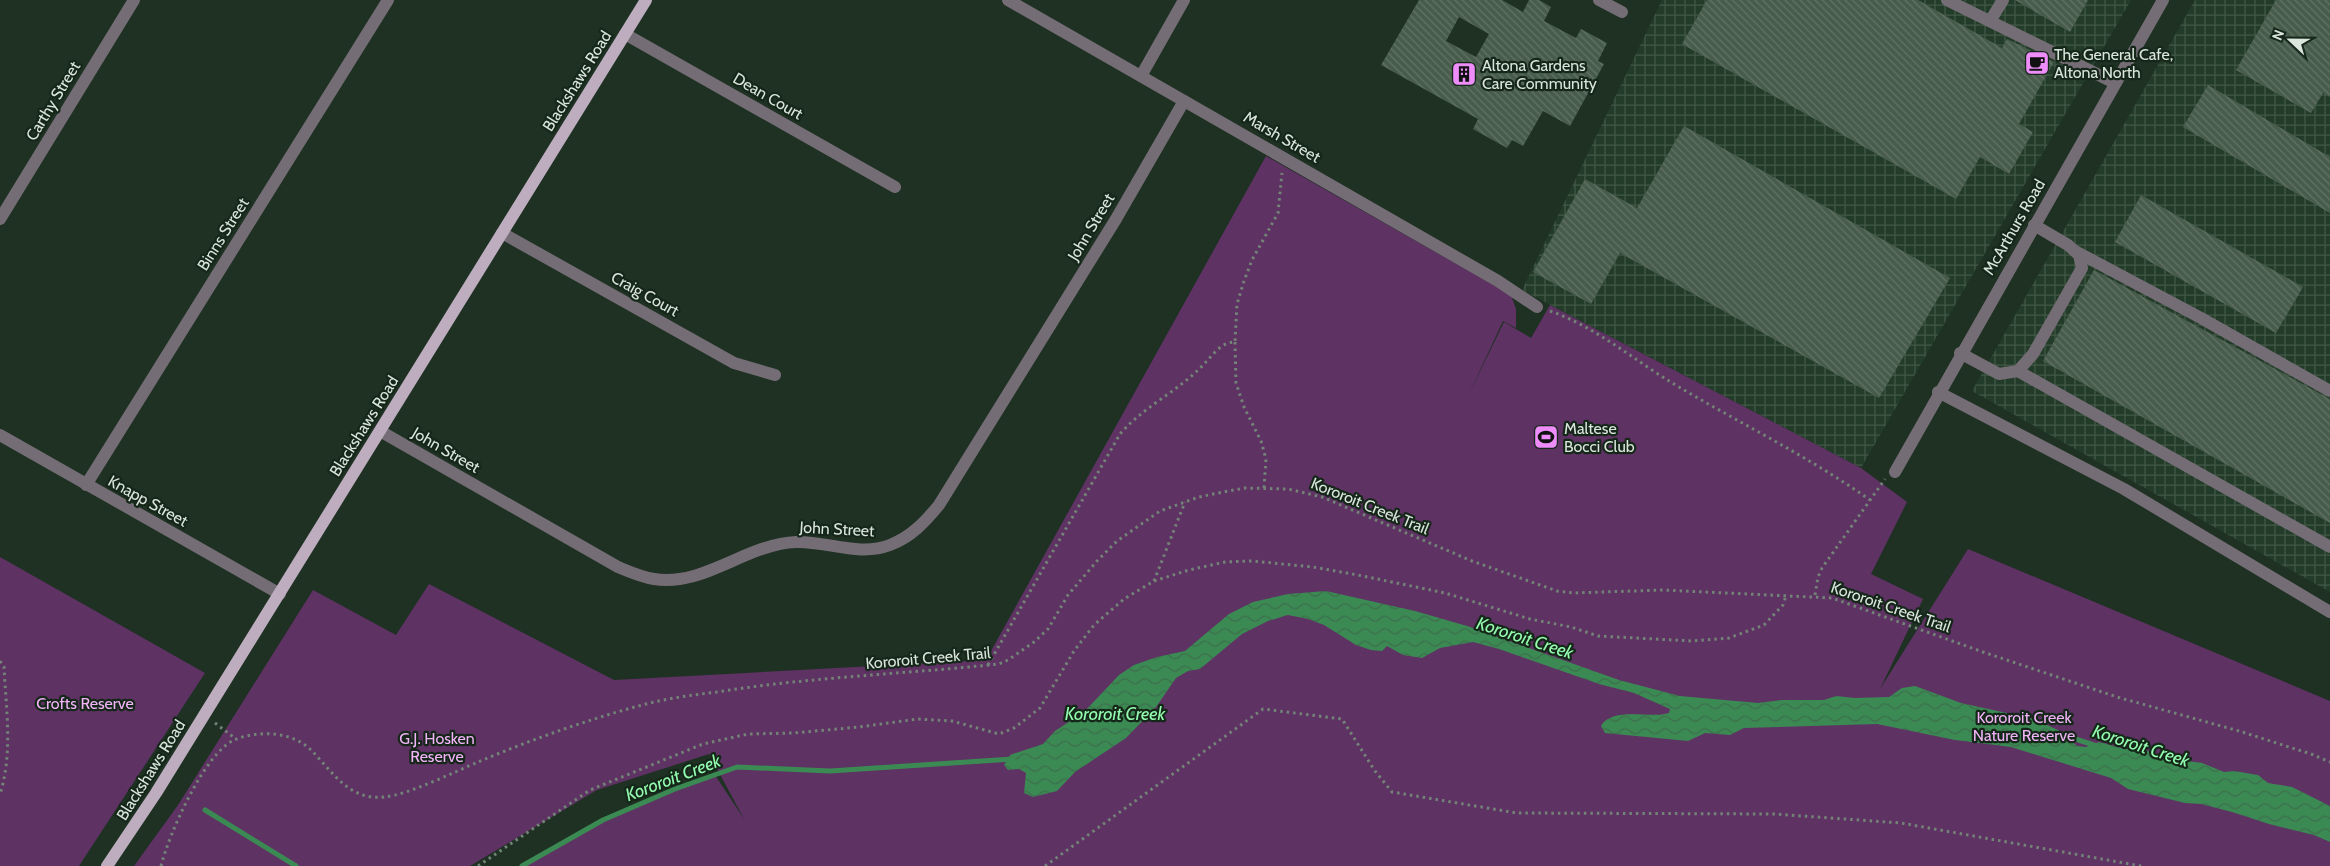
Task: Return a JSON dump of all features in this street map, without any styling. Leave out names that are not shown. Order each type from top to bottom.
[{"type":"main road","name":"Blackshaws Road","points":[[107,866],[128,838],[280,594],[646,0]]},
{"type":"street","name":"Carthy Street","points":[[0,219],[134,0]]},
{"type":"street","name":"Binns Street","points":[[86,485],[388,0]]},
{"type":"street","name":"Marsh Street","points":[[1008,0],[1498,281],[1537,307]]},
{"type":"street","points":[[1141,76],[1184,0]]},
{"type":"street","points":[[1599,0],[1622,12]]},
{"type":"street","points":[[1947,0],[2115,83]]},
{"type":"street","points":[[1990,21],[2003,0]]},
{"type":"street","name":"McArthurs Road","points":[[1895,472],[1960,353],[2163,0]]},
{"type":"street","name":"Dean Court","points":[[625,34],[895,187]]},
{"type":"street","name":"John Street","points":[[380,431],[618,567],[647,578],[674,579],[691,576],[769,546],[796,542],[851,549],[888,546],[903,539],[923,525],[939,505],[1116,219],[1184,101]]},
{"type":"street","points":[[2034,225],[2076,252],[2201,318],[2330,391]]},
{"type":"street","name":"Craig Court","points":[[502,233],[734,364],[775,375]]},
{"type":"street","points":[[2018,371],[2033,354],[2082,268],[2079,255],[2076,252]]},
{"type":"street","points":[[1960,353],[1999,374],[2018,371],[2330,546]]},
{"type":"street","points":[[1938,392],[2124,489],[2330,612]]},
{"type":"street","name":"Knapp Street","points":[[0,436],[280,594]]},
{"type":"path","points":[[1264,488],[1266,459],[1261,441],[1244,407],[1236,383],[1235,342],[1237,304],[1252,260],[1278,213],[1280,175],[1289,160]]},
{"type":"path","points":[[1537,307],[1552,312],[1626,351],[1673,383],[1821,468],[1870,500]]},
{"type":"path","points":[[988,665],[1120,434],[1135,418],[1189,379],[1218,349],[1228,342],[1235,342]]},
{"type":"path","points":[[1815,596],[1818,577],[1822,568],[1888,474],[1895,472]]},
{"type":"path","name":"Kororoit Creek Trail","points":[[161,866],[170,838],[208,763],[217,752],[236,739],[268,733],[286,736],[311,749],[321,763],[346,787],[362,795],[383,798],[405,792],[500,753],[600,717],[649,703],[766,684],[988,665],[1008,660],[1034,642],[1048,628],[1078,581],[1117,541],[1160,511],[1186,502],[1238,489],[1288,489],[1322,496],[1472,561],[1557,591],[1663,590],[1832,598],[1992,655],[2118,697],[2239,731],[2330,762]]},
{"type":"path","points":[[1154,581],[1186,502]]},
{"type":"path","points":[[478,866],[590,790],[703,744],[748,734],[850,728],[918,719],[952,721],[999,734],[1014,728],[1040,708],[1074,650],[1094,625],[1124,599],[1154,581],[1189,570],[1225,562],[1313,566],[1445,593],[1530,619],[1571,627],[1598,636],[1692,641],[1729,638],[1764,625],[1783,606],[1786,596]]},
{"type":"path","points":[[0,661],[4,667],[7,740],[5,779],[0,794]]},
{"type":"path","points":[[1045,866],[1262,709],[1342,719],[1375,771],[1392,792],[1517,813],[1774,814],[1901,822],[2141,866]]},
{"type":"path","points":[[203,717],[223,728],[236,739]]},
{"type":"shaded area","points":[[1662,0],[2131,0],[1861,468],[1522,290]]},
{"type":"shaded area","points":[[2195,0],[2330,0],[2330,592],[1972,391]]},
{"type":"green space","points":[[1266,156],[1511,295],[1516,309],[1516,328],[1503,321],[1469,394],[1504,322],[1531,338],[1550,305],[1861,468],[1907,502],[1871,574],[1923,599],[1880,689],[1968,549],[2330,701],[2330,866],[522,866],[603,820],[715,775],[744,819],[709,754],[597,790],[470,866],[134,866],[178,805],[313,590],[396,635],[429,584],[614,680],[986,660]]},
{"type":"green space","name":"Crofts Reserve","points":[[0,557],[205,673],[79,866],[0,866]]},
{"type":"water","name":"Kororoit Creek","points":[[1326,591],[1415,611],[1467,626],[1619,680],[1680,696],[1758,703],[1781,700],[1824,700],[1836,696],[1855,698],[1889,697],[1902,688],[1915,686],[1961,703],[2034,719],[2060,731],[2077,746],[2086,747],[2099,742],[2125,749],[2141,749],[2172,759],[2202,763],[2224,772],[2234,771],[2258,775],[2268,783],[2292,787],[2330,806],[2330,842],[2314,835],[2269,824],[2232,812],[2128,789],[2111,778],[2011,747],[1955,740],[1877,724],[1744,728],[1730,735],[1705,733],[1688,741],[1605,733],[1601,726],[1606,720],[1614,716],[1669,713],[1670,709],[1634,693],[1599,684],[1499,649],[1473,642],[1440,648],[1422,658],[1403,655],[1387,646],[1382,651],[1371,650],[1356,645],[1324,625],[1288,615],[1268,621],[1242,634],[1200,669],[1188,671],[1176,678],[1156,707],[1126,738],[1075,772],[1057,791],[1033,797],[1024,793],[1026,773],[1019,769],[1008,770],[1004,765],[1010,755],[1043,744],[1055,731],[1084,712],[1119,675],[1134,665],[1157,657],[1185,651],[1229,614],[1253,602],[1288,594]]},
{"type":"building","name":"Altona Gardens Care Community","points":[[1419,0],[1502,0],[1523,12],[1529,0],[1539,0],[1551,7],[1544,21],[1576,38],[1581,29],[1607,43],[1598,61],[1604,64],[1570,126],[1543,111],[1523,146],[1512,140],[1507,148],[1473,129],[1478,119],[1381,65]],"holes":[[[1459,17],[1489,34],[1476,57],[1446,41]]]},
{"type":"building","points":[[1707,0],[1918,0],[2002,48],[2007,39],[2054,62],[2019,124],[2033,132],[2009,174],[1980,157],[1956,199],[1682,44]]},
{"type":"building","points":[[2015,0],[2088,0],[2070,32]]},
{"type":"building","points":[[2276,0],[2330,0],[2330,97],[2323,93],[2311,113],[2236,70]]},
{"type":"building","points":[[2208,85],[2330,157],[2330,213],[2183,127]]},
{"type":"building","points":[[1684,126],[1950,278],[1879,398],[1620,253],[1591,304],[1533,272],[1585,179],[1637,208]]},
{"type":"building","points":[[2141,195],[2303,287],[2276,333],[2115,242]]},
{"type":"building","points":[[2094,270],[2330,399],[2330,523],[2043,361]]},
{"type":"waterway","name":"Kororoit Creek","points":[[2060,734],[2097,746]]},
{"type":"waterway","name":"Kororoit Creek","points":[[522,866],[603,820],[675,789],[737,767],[830,771],[1013,759]]},
{"type":"waterway","points":[[205,810],[296,866]]},
{"type":"place","name":"The General Cafe, Altona North","points":[[2037,63]]},
{"type":"place","name":"Altona Gardens Care Community","points":[[1464,74]]},
{"type":"place","name":"Maltese Bocci Club","points":[[1546,437]]},
{"type":"park label","name":"Kororoit Creek Nature Reserve","points":[[2024,726]]},
{"type":"park label","name":"G.J. Hosken Reserve","points":[[437,747]]}]
